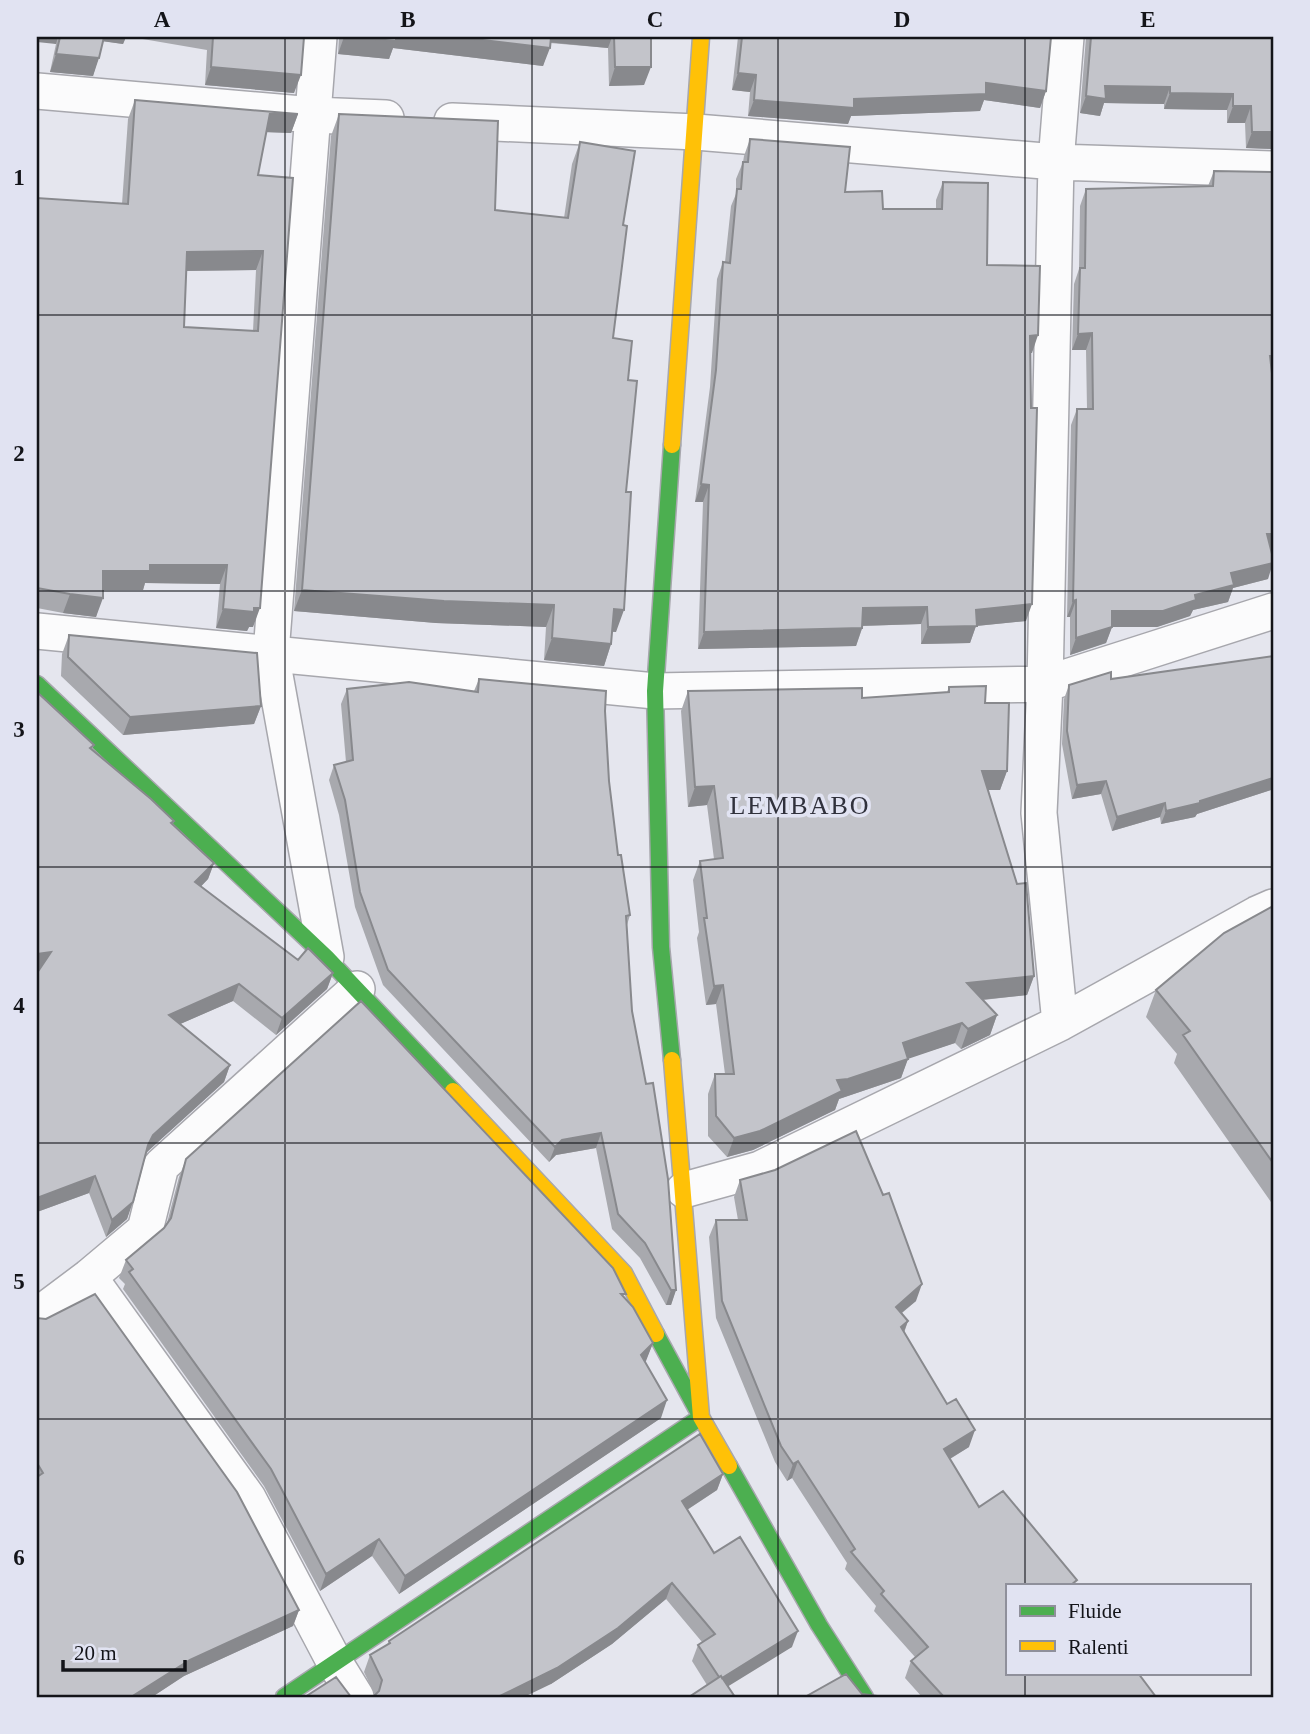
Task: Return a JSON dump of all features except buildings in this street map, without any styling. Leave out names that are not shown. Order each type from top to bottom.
[{"type":"street","points":[[319,37],[271,653],[326,957]]},
{"type":"street","points":[[701,37],[655,691],[661,947],[684,1190],[701,1418]]},
{"type":"street","points":[[1060,1023],[1039,813],[1045,684],[1056,163],[1066,37]]},
{"type":"street","points":[[37,91],[313,115],[696,132],[1056,163],[1273,169]]},
{"type":"street","points":[[37,631],[655,691],[1045,684],[1273,611]]},
{"type":"street","points":[[37,684],[326,957],[624,1273],[701,1418],[819,1625],[865,1697]]},
{"type":"street","points":[[684,1190],[760,1169],[1060,1023],[1273,907]]},
{"type":"street","points":[[37,1316],[89,1278],[145,1230],[160,1166],[357,989]]},
{"type":"street","points":[[89,1278],[248,1498],[335,1663],[356,1697]]},
{"type":"street","points":[[284,1697],[701,1418]]},
{"type":"traffic: fast","points":[[672,445],[655,691],[661,947],[672,1060]]},
{"type":"traffic: fast","points":[[37,684],[326,957],[453,1091]]},
{"type":"traffic: fast","points":[[284,1697],[701,1417],[656,1334]]},
{"type":"traffic: fast","points":[[729,1466],[819,1625],[865,1697]]},
{"type":"traffic: slow","points":[[672,445],[701,37]]},
{"type":"traffic: slow","points":[[672,1060],[701,1417],[729,1466]]},
{"type":"traffic: slow","points":[[453,1091],[624,1273],[656,1334]]},
{"type":"district","name":"LEMBABO","points":[[800,805]]}]
